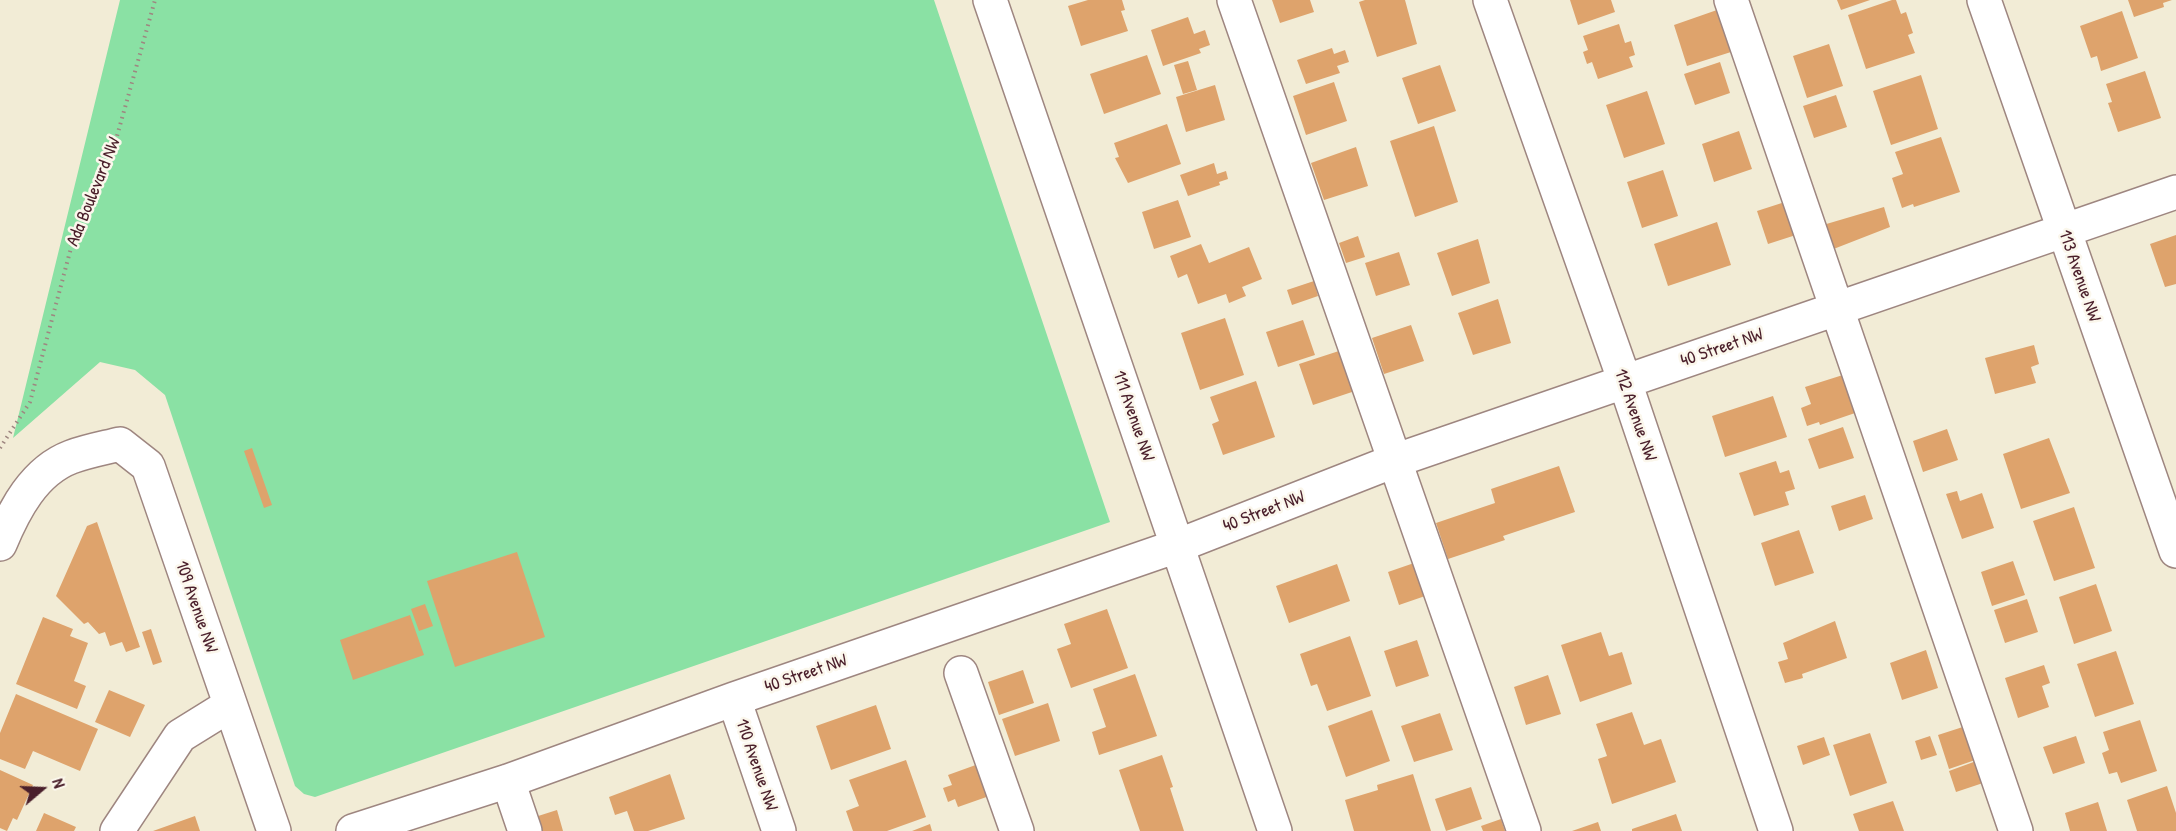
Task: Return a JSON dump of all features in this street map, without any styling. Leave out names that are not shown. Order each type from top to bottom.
[{"type":"street","name":"111 Avenue NW","points":[[990,0],[1275,831]]},
{"type":"street","points":[[1234,0],[1524,831]]},
{"type":"street","name":"112 Avenue NW","points":[[1490,0],[1624,382],[1776,831]]},
{"type":"street","points":[[1731,0],[2016,831]]},
{"type":"street","name":"113 Avenue NW","points":[[1984,0],[2176,551]]},
{"type":"street","name":"40 Street NW","points":[[353,831],[508,781],[734,699],[1177,546],[1394,461],[2176,192]]},
{"type":"street","name":"109 Avenue NW","points":[[0,544],[12,516],[35,481],[69,458],[120,444],[148,466],[274,831]]},
{"type":"street","points":[[961,673],[1017,831]]},
{"type":"street","name":"110 Avenue NW","points":[[734,699],[779,831]]},
{"type":"street","points":[[117,831],[180,735],[230,705]]},
{"type":"street","points":[[508,781],[525,831]]},
{"type":"path","name":"Ada Boulevard NW","points":[[0,448],[30,402],[76,229],[112,154],[155,0]]},
{"type":"green space","points":[[120,0],[934,0],[1110,522],[315,797],[304,794],[295,786],[165,395],[135,370],[100,362],[13,438]]},
{"type":"building","points":[[1088,0],[1122,0],[1125,10],[1121,11],[1128,31],[1081,46],[1068,6]]},
{"type":"building","points":[[1272,0],[1310,0],[1314,12],[1280,23]]},
{"type":"building","points":[[1405,0],[1417,44],[1377,57],[1359,2]]},
{"type":"building","points":[[1570,0],[1611,0],[1615,12],[1578,25]]},
{"type":"building","points":[[1837,0],[1870,0],[1841,10]]},
{"type":"building","points":[[1896,0],[1901,14],[1906,12],[1913,33],[1908,35],[1915,53],[1866,69],[1848,15]]},
{"type":"building","points":[[2128,0],[2172,0],[2163,3],[2164,7],[2134,17]]},
{"type":"building","points":[[1717,10],[1731,52],[1687,66],[1674,25]]},
{"type":"building","points":[[2122,11],[2138,58],[2101,71],[2097,56],[2091,58],[2080,26]]},
{"type":"building","points":[[1188,17],[1194,34],[1205,30],[1210,45],[1199,49],[1201,53],[1163,66],[1151,30]]},
{"type":"building","points":[[1619,24],[1625,43],[1631,41],[1635,55],[1629,57],[1633,67],[1598,79],[1592,62],[1587,64],[1583,52],[1588,50],[1583,36]]},
{"type":"building","points":[[1829,44],[1843,86],[1807,98],[1793,56]]},
{"type":"building","points":[[1332,48],[1334,54],[1345,50],[1349,62],[1337,66],[1340,73],[1306,84],[1297,60]]},
{"type":"building","points":[[1147,55],[1161,94],[1104,114],[1090,74]]},
{"type":"building","points":[[1188,61],[1197,90],[1183,94],[1174,65]]},
{"type":"building","points":[[1720,62],[1730,93],[1695,105],[1684,74]]},
{"type":"building","points":[[1440,65],[1456,111],[1418,124],[1402,78]]},
{"type":"building","points":[[2145,71],[2161,118],[2118,132],[2108,103],[2112,102],[2106,84]]},
{"type":"building","points":[[1921,75],[1938,129],[1891,145],[1873,91]]},
{"type":"building","points":[[1334,82],[1347,121],[1306,135],[1293,96]]},
{"type":"building","points":[[1215,85],[1225,120],[1186,132],[1176,97]]},
{"type":"building","points":[[1647,91],[1665,144],[1624,158],[1606,105]]},
{"type":"building","points":[[1836,95],[1847,127],[1814,138],[1803,106]]},
{"type":"building","points":[[1167,124],[1181,164],[1128,183],[1115,158],[1119,157],[1114,143]]},
{"type":"building","points":[[1434,126],[1458,202],[1415,217],[1390,141]]},
{"type":"building","points":[[1739,131],[1752,169],[1714,182],[1702,144]]},
{"type":"building","points":[[1941,137],[1960,192],[1914,207],[1913,204],[1902,208],[1892,178],[1903,174],[1895,152]]},
{"type":"building","points":[[1356,147],[1368,186],[1324,200],[1311,163]]},
{"type":"building","points":[[1214,163],[1217,174],[1226,171],[1228,179],[1219,182],[1220,185],[1188,196],[1180,175]]},
{"type":"building","points":[[1663,170],[1678,216],[1642,228],[1627,182]]},
{"type":"building","points":[[1178,200],[1191,237],[1154,249],[1142,212]]},
{"type":"building","points":[[1788,201],[1799,234],[1768,244],[1757,211]]},
{"type":"building","points":[[1884,207],[1890,227],[1831,250],[1823,225]]},
{"type":"building","points":[[1717,222],[1731,265],[1668,286],[1654,244]]},
{"type":"building","points":[[2176,235],[2176,284],[2165,287],[2150,244]]},
{"type":"building","points":[[1358,236],[1365,257],[1346,263],[1339,243]]},
{"type":"building","points":[[1478,239],[1490,283],[1452,296],[1437,253]]},
{"type":"building","points":[[1201,244],[1209,263],[1249,247],[1262,279],[1242,287],[1246,296],[1229,303],[1226,294],[1198,304],[1187,274],[1178,278],[1170,256]]},
{"type":"building","points":[[1399,252],[1410,285],[1376,296],[1365,263]]},
{"type":"building","points":[[1314,281],[1318,296],[1292,305],[1287,290]]},
{"type":"building","points":[[1498,299],[1511,343],[1473,355],[1458,313]]},
{"type":"building","points":[[1225,318],[1244,375],[1200,390],[1181,333]]},
{"type":"building","points":[[1303,320],[1315,355],[1278,367],[1266,332]]},
{"type":"building","points":[[1411,325],[1424,361],[1384,374],[1372,338]]},
{"type":"building","points":[[2034,345],[2039,364],[2031,367],[2036,383],[1995,394],[1985,358]]},
{"type":"building","points":[[1342,350],[1355,391],[1313,405],[1299,364]]},
{"type":"building","points":[[1846,374],[1858,412],[1820,425],[1819,422],[1807,426],[1801,408],[1811,404],[1805,387]]},
{"type":"building","points":[[1256,381],[1275,437],[1223,455],[1212,424],[1219,421],[1210,397]]},
{"type":"building","points":[[1773,396],[1787,437],[1725,457],[1712,416]]},
{"type":"building","points":[[1843,427],[1854,458],[1819,469],[1808,439]]},
{"type":"building","points":[[1947,429],[1958,460],[1923,472],[1913,441]]},
{"type":"building","points":[[2049,438],[2070,493],[2021,509],[2003,454]]},
{"type":"building","points":[[252,448],[272,505],[264,508],[244,451]]},
{"type":"building","points":[[1776,461],[1780,473],[1789,470],[1795,489],[1785,492],[1789,505],[1754,516],[1739,473]]},
{"type":"building","points":[[1559,466],[1575,512],[1503,536],[1505,540],[1448,559],[1436,523],[1495,503],[1491,489]]},
{"type":"building","points":[[1957,491],[1960,501],[1982,493],[1994,528],[1962,539],[1946,494]]},
{"type":"building","points":[[1865,495],[1873,519],[1839,531],[1831,506]]},
{"type":"building","points":[[2074,507],[2095,568],[2054,581],[2033,521]]},
{"type":"building","points":[[97,522],[140,647],[126,652],[122,642],[110,646],[105,632],[99,634],[88,622],[84,624],[56,596],[87,526]]},
{"type":"building","points":[[1799,530],[1814,573],[1775,586],[1761,543]]},
{"type":"building","points":[[517,552],[545,637],[455,667],[427,581]]},
{"type":"building","points":[[2013,561],[2025,595],[1992,606],[1981,572]]},
{"type":"building","points":[[1417,562],[1428,595],[1399,605],[1388,572]]},
{"type":"building","points":[[1337,564],[1350,601],[1289,623],[1276,586]]},
{"type":"building","points":[[2096,584],[2112,631],[2074,644],[2059,597]]},
{"type":"building","points":[[2027,599],[2038,632],[2005,643],[1994,610]]},
{"type":"building","points":[[425,604],[433,626],[419,631],[411,609]]},
{"type":"building","points":[[1107,609],[1128,668],[1071,688],[1057,649],[1071,644],[1064,624]]},
{"type":"building","points":[[410,615],[424,655],[353,680],[340,640]]},
{"type":"building","points":[[43,617],[73,629],[70,636],[88,643],[74,681],[86,686],[77,709],[16,684]]},
{"type":"building","points":[[1835,621],[1847,658],[1802,674],[1803,678],[1785,683],[1778,662],[1788,659],[1783,643]]},
{"type":"building","points":[[151,629],[162,662],[153,665],[142,632]]},
{"type":"building","points":[[1601,632],[1609,656],[1622,652],[1632,684],[1580,702],[1561,645]]},
{"type":"building","points":[[1350,636],[1371,696],[1327,711],[1317,684],[1311,686],[1300,654]]},
{"type":"building","points":[[1417,640],[1429,676],[1396,687],[1384,651]]},
{"type":"building","points":[[1926,650],[1938,688],[1902,700],[1890,663]]},
{"type":"building","points":[[2116,651],[2134,704],[2095,717],[2077,664]]},
{"type":"building","points":[[2044,665],[2050,683],[2042,686],[2049,707],[2018,718],[2005,678]]},
{"type":"building","points":[[1023,670],[1034,703],[999,715],[988,682]]},
{"type":"building","points":[[1135,674],[1157,736],[1099,755],[1092,732],[1106,727],[1093,689]]},
{"type":"building","points":[[1548,675],[1561,714],[1526,725],[1514,687]]},
{"type":"building","points":[[109,690],[145,705],[130,737],[95,722]]},
{"type":"building","points":[[16,694],[98,729],[80,771],[33,751],[25,769],[0,759],[0,733]]},
{"type":"building","points":[[1048,703],[1060,741],[1015,756],[1002,719]]},
{"type":"building","points":[[876,705],[891,749],[831,770],[816,726]]},
{"type":"building","points":[[1372,710],[1390,761],[1346,777],[1328,726]]},
{"type":"building","points":[[1632,712],[1644,745],[1661,739],[1676,782],[1612,804],[1598,759],[1607,756],[1596,724]]},
{"type":"building","points":[[1440,713],[1453,750],[1414,762],[1401,726]]},
{"type":"building","points":[[2140,720],[2157,771],[2121,783],[2117,772],[2109,774],[2102,753],[2109,750],[2103,732]]},
{"type":"building","points":[[1969,725],[1981,758],[1949,769],[1938,735]]},
{"type":"building","points":[[1870,733],[1887,783],[1850,796],[1833,745]]},
{"type":"building","points":[[1930,736],[1937,755],[1921,760],[1915,741]]},
{"type":"building","points":[[2076,736],[2085,763],[2053,774],[2043,747]]},
{"type":"building","points":[[1824,737],[1830,755],[1803,765],[1797,746]]},
{"type":"building","points":[[1162,755],[1184,831],[1140,831],[1119,770]]},
{"type":"building","points":[[906,760],[926,817],[887,831],[853,831],[846,811],[859,806],[849,780]]},
{"type":"building","points":[[1979,760],[1986,782],[1956,792],[1949,771]]},
{"type":"building","points":[[984,762],[995,794],[958,807],[955,799],[948,802],[943,788],[952,785],[948,775]]},
{"type":"building","points":[[0,770],[33,785],[17,820],[13,818],[7,831],[0,828]]},
{"type":"building","points":[[670,774],[685,819],[648,831],[634,831],[627,811],[615,815],[609,797]]},
{"type":"building","points":[[1413,774],[1431,831],[1354,831],[1345,800],[1378,790],[1377,785]]},
{"type":"building","points":[[2167,786],[2176,813],[2176,831],[2137,831],[2127,800]]},
{"type":"building","points":[[1471,787],[1482,819],[1446,831],[1435,799]]},
{"type":"building","points":[[1893,801],[1904,831],[1859,831],[1853,814]]},
{"type":"building","points":[[2098,802],[2107,831],[2070,831],[2065,813]]},
{"type":"building","points":[[557,810],[563,831],[540,831],[535,817]]},
{"type":"building","points":[[44,813],[76,827],[74,831],[36,831]]},
{"type":"building","points":[[1676,814],[1682,831],[1632,831],[1632,829]]},
{"type":"building","points":[[195,816],[200,831],[153,831]]},
{"type":"building","points":[[1501,819],[1505,831],[1483,831],[1481,826]]},
{"type":"building","points":[[1598,822],[1601,831],[1572,831]]},
{"type":"building","points":[[930,824],[932,831],[912,831]]}]
